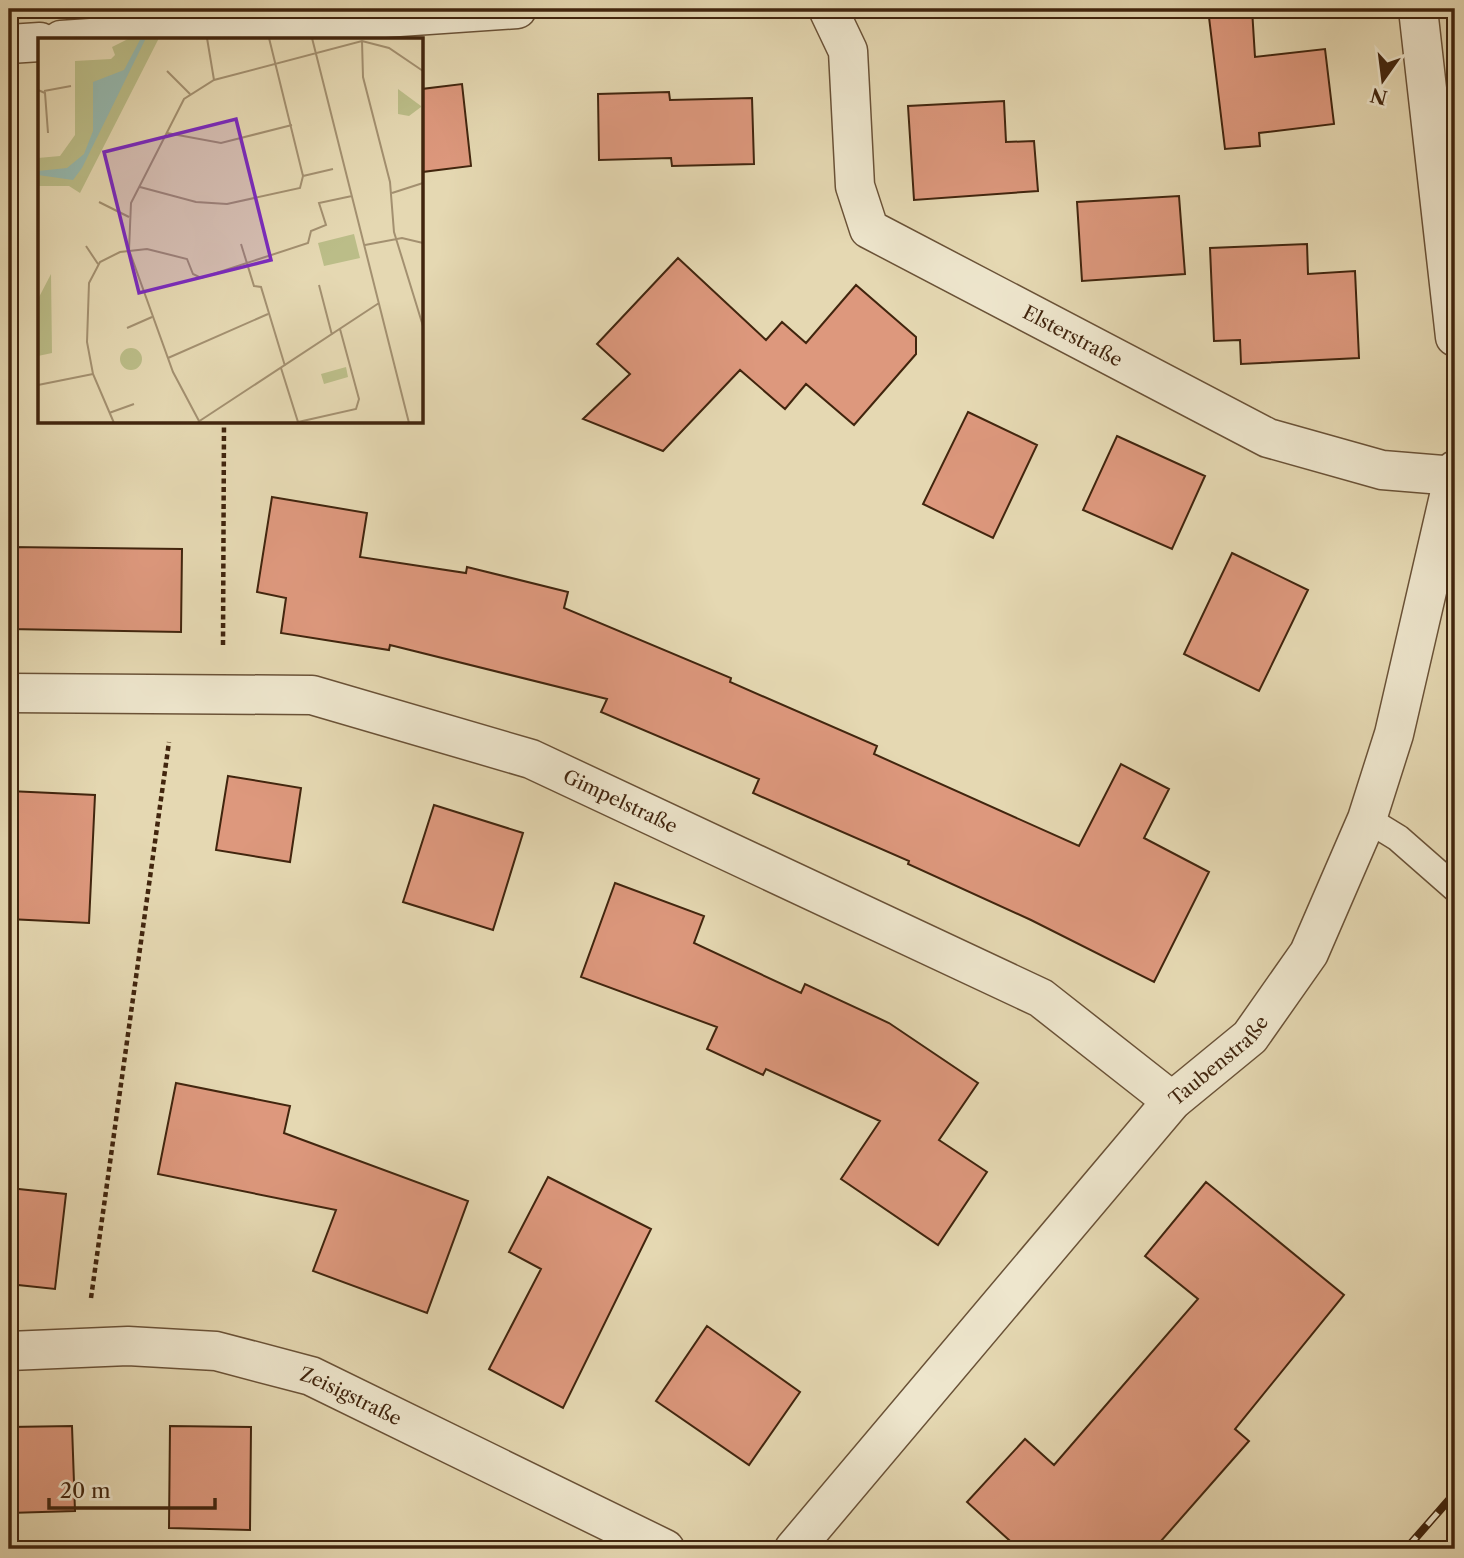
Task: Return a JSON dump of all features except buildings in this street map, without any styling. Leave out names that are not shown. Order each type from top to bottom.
[{"type":"street","points":[[88,38],[517,9]]},
{"type":"street","name":"Elsterstraße","points":[[828,9],[848,51],[855,186],[869,229],[1268,438],[1382,471],[1455,476]]},
{"type":"street","points":[[1418,9],[1455,337]]},
{"type":"street","points":[[9,44],[38,42]]},
{"type":"street","name":"Taubenstraße","points":[[794,1549],[1172,1101],[1250,1037],[1309,953],[1367,819],[1394,734],[1455,470]]},
{"type":"street","name":"Gimpelstraße","points":[[9,693],[312,695],[531,759],[1041,998],[1172,1101]]},
{"type":"street","name":"Zeisigstraße","points":[[9,1351],[84,1347],[216,1351],[311,1376],[665,1549]]},
{"type":"lane","points":[[1367,819],[1398,838],[1455,888]]},
{"type":"path","points":[[223,693],[224,424]]},
{"type":"path","points":[[84,1347],[176,693]]},
{"type":"railway","points":[[1406,1549],[1455,1493]]}]
